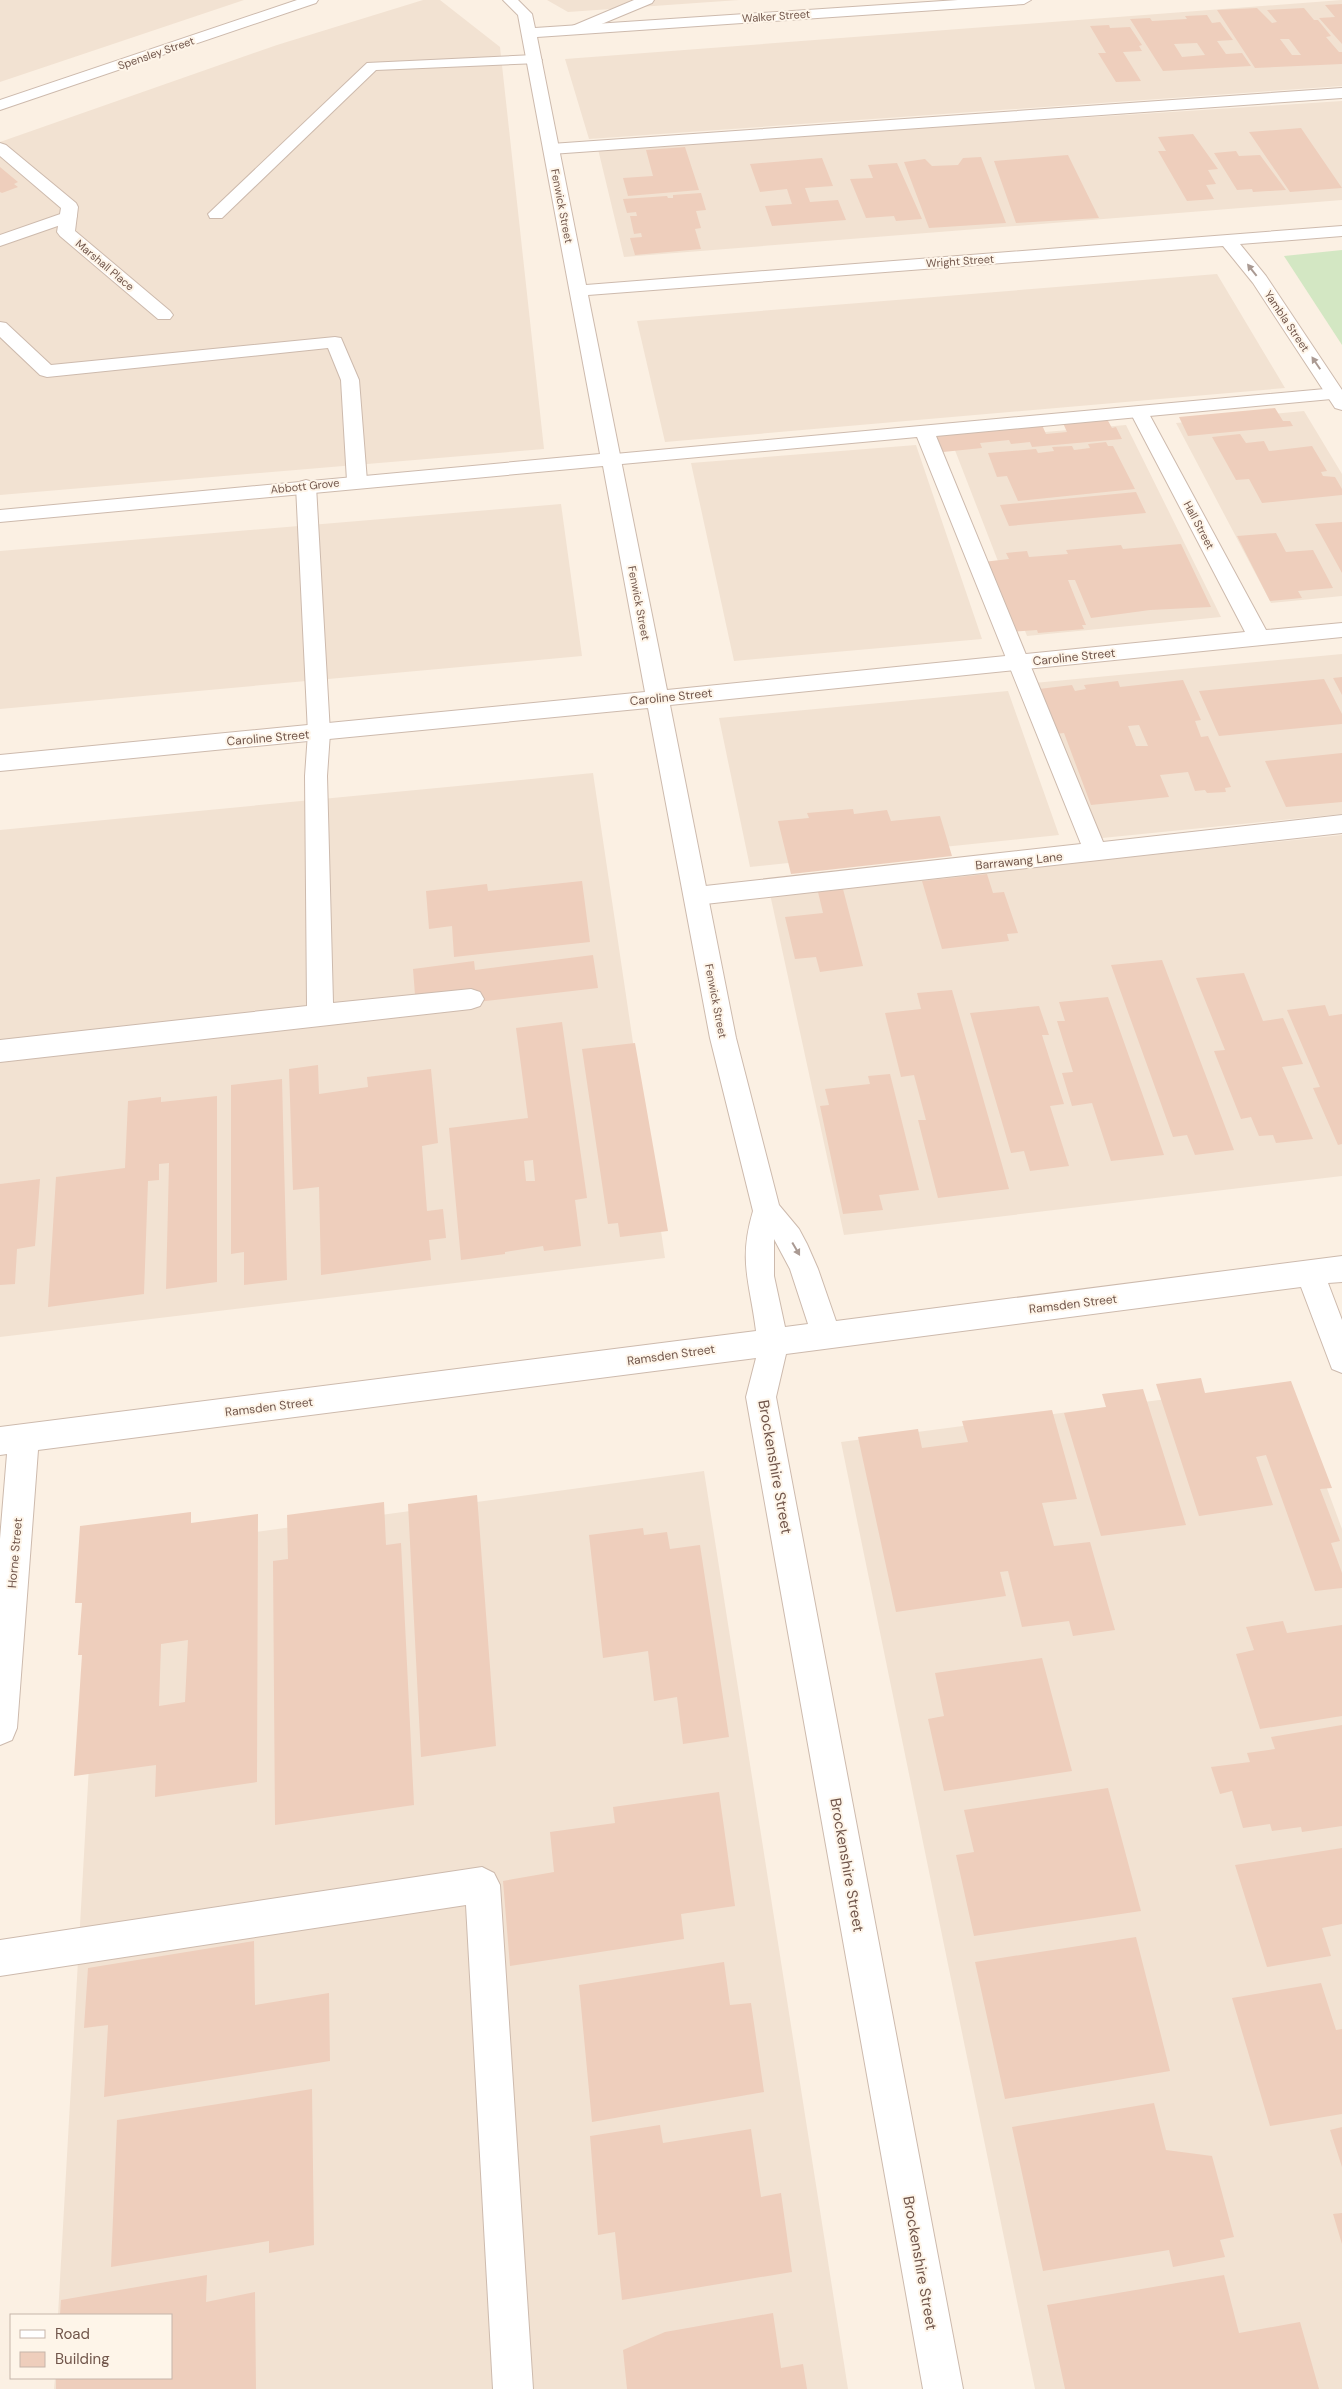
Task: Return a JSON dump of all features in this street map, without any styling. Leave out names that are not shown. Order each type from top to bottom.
[{"type":"street","name":"Spensley Street","points":[[0,106],[311,0]]},
{"type":"street","name":"Fenwick Street","points":[[510,0],[525,14],[723,1038],[766,1211]]},
{"type":"street","points":[[575,30],[647,0]]},
{"type":"street","name":"Walker Street","points":[[528,33],[891,4],[1024,0]]},
{"type":"street","points":[[216,214],[372,66],[534,60]]},
{"type":"street","points":[[551,149],[1342,93]]},
{"type":"street","name":"Marshall Place","points":[[0,148],[70,207],[66,232],[164,315]]},
{"type":"street","points":[[0,241],[69,216]]},
{"type":"street","name":"Wright Street","points":[[578,291],[1342,231]]},
{"type":"street","name":"Yambla Street","points":[[1228,241],[1260,280],[1339,399]]},
{"type":"street","points":[[0,327],[47,371],[335,342],[350,380],[357,481]]},
{"type":"street","name":"Abbott Grove","points":[[0,516],[357,481],[1139,412],[1339,399]]},
{"type":"street","name":"Hall Street","points":[[1139,412],[1259,638]]},
{"type":"street","points":[[924,431],[1096,853]]},
{"type":"street","points":[[306,486],[319,733],[316,776],[320,1015]]},
{"type":"street","name":"Caroline Street","points":[[0,763],[319,733],[1342,630]]},
{"type":"street","name":"Barrawang Lane","points":[[696,896],[1096,853],[1342,824]]},
{"type":"street","points":[[0,1051],[471,999]]},
{"type":"street","points":[[772,1341],[756,1261],[758,1234],[766,1211],[782,1225],[800,1256],[826,1336]]},
{"type":"street","name":"Ramsden Street","points":[[12,1440],[1342,1269]]},
{"type":"street","points":[[1310,1273],[1342,1359]]},
{"type":"street","name":"Brockenshire Street","points":[[772,1341],[761,1397],[943,2389]]},
{"type":"street","name":"Horne Street","points":[[0,1728],[12,1440]]},
{"type":"street","points":[[0,1958],[482,1885],[513,2389]]},
{"type":"shaded area","points":[[0,0],[244,0],[0,82]]},
{"type":"shaded area","points":[[423,0],[440,0],[500,47],[544,449],[0,495],[0,142],[277,45]]},
{"type":"shaded area","points":[[547,0],[739,0],[568,12]]},
{"type":"shaded area","points":[[1342,0],[1342,86],[589,139],[565,59]]},
{"type":"shaded area","points":[[1342,101],[1342,200],[624,257],[598,149]]},
{"type":"shaded area","points":[[1217,274],[1285,388],[665,442],[637,321]]},
{"type":"shaded area","points":[[1304,411],[1342,474],[1342,596],[1271,603],[1176,423]]},
{"type":"shaded area","points":[[1126,425],[1221,617],[1027,636],[951,440]]},
{"type":"shaded area","points":[[916,445],[982,639],[734,661],[691,463]]},
{"type":"shaded area","points":[[561,504],[582,656],[0,709],[0,551]]},
{"type":"shaded area","points":[[1342,654],[1342,814],[1092,839],[1034,683]]},
{"type":"shaded area","points":[[1008,691],[1059,835],[750,867],[719,718]]},
{"type":"shaded area","points":[[593,773],[665,1258],[0,1337],[0,830]]},
{"type":"shaded area","points":[[1342,835],[1342,1176],[844,1235],[770,894]]},
{"type":"shaded area","points":[[1288,1383],[1342,1529],[1342,2389],[1035,2389],[841,1442]]},
{"type":"shaded area","points":[[704,1471],[848,2389],[54,2389],[55,2379],[172,2379],[172,2314],[58,2314],[101,1553]]},
{"type":"green space","points":[[1342,250],[1342,345],[1284,256]]},
{"type":"building","points":[[1342,4],[1342,44],[1319,18],[1335,17],[1325,5]]},
{"type":"building","points":[[1257,8],[1272,23],[1277,22],[1267,10],[1304,8],[1314,20],[1318,20],[1331,36],[1326,37],[1339,52],[1342,52],[1342,64],[1255,68],[1217,10]],"holes":[[[1280,39],[1289,39],[1301,55],[1292,55]]]},
{"type":"building","points":[[1207,15],[1212,23],[1220,22],[1233,40],[1217,41],[1226,54],[1242,53],[1251,66],[1163,71],[1130,19],[1150,18],[1152,21],[1187,19],[1185,16]],"holes":[[[1197,43],[1205,55],[1182,57],[1174,44]]]},
{"type":"building","points":[[1109,25],[1110,28],[1130,27],[1142,45],[1139,46],[1142,51],[1123,52],[1141,81],[1116,82],[1098,53],[1106,53],[1090,26]]},
{"type":"building","points":[[1301,128],[1342,188],[1290,192],[1249,132]]},
{"type":"building","points":[[1193,134],[1218,169],[1208,170],[1216,184],[1206,185],[1214,199],[1187,201],[1158,151],[1166,151],[1158,137]]},
{"type":"building","points":[[685,147],[699,190],[628,196],[623,178],[653,176],[646,150]]},
{"type":"building","points":[[1236,151],[1239,156],[1260,155],[1286,190],[1253,192],[1252,189],[1237,190],[1214,153]]},
{"type":"building","points":[[1068,155],[1099,218],[1016,223],[994,161]]},
{"type":"building","points":[[981,157],[1006,223],[929,228],[904,162],[925,159],[932,166],[958,165],[963,158]]},
{"type":"building","points":[[822,158],[833,186],[805,188],[810,202],[838,200],[846,220],[772,226],[765,206],[792,204],[787,189],[760,192],[750,164]]},
{"type":"building","points":[[897,163],[922,219],[896,221],[894,216],[866,218],[850,179],[873,178],[868,165]]},
{"type":"building","points":[[0,167],[18,182],[14,184],[18,187],[0,192]]},
{"type":"building","points":[[701,193],[706,210],[696,211],[701,228],[695,229],[701,249],[635,255],[630,238],[642,237],[641,233],[634,234],[630,216],[637,216],[636,212],[627,213],[623,199],[667,196],[668,198],[673,198],[673,195]]},
{"type":"building","points":[[1275,408],[1283,421],[1290,421],[1293,426],[1188,436],[1179,417]]},
{"type":"building","points":[[1107,419],[1112,428],[1116,427],[1122,439],[1032,447],[1030,442],[1011,444],[1009,440],[980,443],[982,448],[943,452],[936,435],[1042,425],[1046,434],[1067,432],[1063,423]]},
{"type":"building","points":[[1240,434],[1246,443],[1264,441],[1269,451],[1312,446],[1327,471],[1321,472],[1323,476],[1335,477],[1342,489],[1342,495],[1262,503],[1249,479],[1236,480],[1212,437]]},
{"type":"building","points":[[1106,442],[1108,446],[1113,446],[1135,489],[1018,501],[1007,476],[997,477],[988,453],[1036,449],[1038,453],[1054,451],[1052,447],[1072,446],[1074,450],[1090,448],[1088,444]]},
{"type":"building","points":[[1136,492],[1146,513],[1009,526],[1000,505]]},
{"type":"building","points":[[1342,522],[1342,573],[1315,524]]},
{"type":"building","points":[[1276,533],[1286,552],[1313,550],[1333,588],[1298,591],[1302,598],[1270,601],[1237,536]]},
{"type":"building","points":[[1181,544],[1211,607],[1150,610],[1091,618],[1075,580],[1068,580],[1086,625],[1082,625],[1084,629],[1038,633],[1037,630],[1009,632],[983,562],[1009,559],[1006,553],[1027,551],[1029,557],[1068,554],[1066,550],[1121,545],[1123,549]]},
{"type":"building","points":[[1342,677],[1342,695],[1333,678]]},
{"type":"building","points":[[1324,679],[1342,714],[1342,724],[1219,736],[1199,691]]},
{"type":"building","points":[[1183,680],[1201,720],[1195,721],[1201,737],[1208,736],[1231,787],[1225,788],[1226,792],[1207,793],[1205,790],[1195,791],[1188,772],[1160,775],[1169,797],[1091,805],[1064,733],[1056,734],[1039,689],[1072,685],[1075,691],[1086,689],[1084,685],[1118,681],[1120,687]],"holes":[[[1139,725],[1148,746],[1136,746],[1128,726]]]},
{"type":"building","points":[[1342,753],[1342,802],[1286,807],[1265,761]]},
{"type":"building","points":[[853,809],[854,814],[887,810],[891,821],[940,816],[952,856],[791,874],[778,821],[809,818],[807,813]]},
{"type":"building","points":[[987,874],[993,893],[1004,892],[1018,933],[1007,934],[1009,941],[942,949],[922,881]]},
{"type":"building","points":[[582,881],[590,942],[454,957],[452,926],[429,929],[426,891],[487,884],[488,891]]},
{"type":"building","points":[[843,889],[863,966],[820,972],[816,957],[795,959],[785,917],[823,913],[818,892]]},
{"type":"building","points":[[593,955],[598,988],[477,1002],[475,989],[415,995],[413,969],[474,961],[475,970]]},
{"type":"building","points":[[1162,960],[1234,1150],[1195,1155],[1187,1135],[1173,1137],[1111,965]]},
{"type":"building","points":[[1244,973],[1263,1021],[1283,1018],[1303,1064],[1282,1067],[1313,1139],[1276,1143],[1273,1135],[1259,1136],[1251,1117],[1241,1119],[1214,1051],[1225,1050],[1196,978]]},
{"type":"building","points":[[952,990],[1009,1189],[938,1198],[918,1120],[926,1120],[914,1075],[901,1077],[885,1013],[921,1009],[917,993]]},
{"type":"building","points":[[1108,997],[1164,1155],[1111,1161],[1092,1103],[1072,1106],[1062,1073],[1073,1072],[1057,1021],[1065,1021],[1059,1002]]},
{"type":"building","points":[[1325,1005],[1329,1016],[1342,1014],[1342,1144],[1338,1145],[1313,1088],[1320,1087],[1287,1010]]},
{"type":"building","points":[[1039,1006],[1049,1035],[1042,1035],[1064,1104],[1050,1106],[1069,1166],[1030,1171],[1024,1151],[1011,1153],[970,1013]]},
{"type":"building","points":[[562,1022],[587,1198],[575,1200],[581,1246],[544,1251],[543,1246],[461,1260],[449,1128],[528,1118],[516,1028]],"holes":[[[533,1160],[535,1181],[526,1181],[524,1161]]]},
{"type":"building","points":[[635,1043],[668,1231],[620,1237],[618,1223],[608,1224],[582,1049]]},
{"type":"building","points":[[318,1065],[319,1094],[368,1087],[367,1077],[431,1069],[438,1143],[422,1146],[427,1211],[443,1209],[446,1238],[429,1240],[431,1260],[321,1275],[319,1187],[293,1190],[289,1069]]},
{"type":"building","points":[[890,1074],[919,1190],[879,1195],[883,1210],[843,1214],[820,1106],[829,1105],[825,1089],[870,1084],[868,1076]]},
{"type":"building","points":[[282,1079],[287,1280],[244,1285],[244,1252],[231,1254],[231,1085]]},
{"type":"building","points":[[217,1096],[217,1282],[166,1289],[169,1163],[159,1164],[159,1180],[148,1181],[144,1294],[48,1307],[56,1177],[125,1168],[128,1101],[161,1097],[161,1102]]},
{"type":"building","points":[[40,1179],[35,1246],[17,1249],[15,1284],[0,1285],[0,1184]]},
{"type":"building","points":[[1201,1378],[1205,1393],[1291,1381],[1332,1488],[1320,1489],[1340,1541],[1331,1543],[1342,1573],[1342,1588],[1315,1591],[1266,1455],[1256,1457],[1273,1505],[1199,1516],[1156,1384]]},
{"type":"building","points":[[1143,1389],[1186,1525],[1101,1536],[1064,1413],[1106,1407],[1102,1394]]},
{"type":"building","points":[[1052,1410],[1077,1499],[1042,1503],[1054,1546],[1090,1542],[1115,1630],[1073,1636],[1069,1621],[1022,1627],[1008,1571],[1000,1572],[1006,1596],[896,1612],[858,1437],[918,1429],[922,1448],[968,1442],[962,1421]]},
{"type":"building","points":[[477,1495],[496,1746],[421,1757],[408,1504]]},
{"type":"building","points":[[384,1502],[386,1545],[401,1543],[414,1805],[275,1825],[273,1561],[288,1559],[287,1515]]},
{"type":"building","points":[[191,1512],[191,1523],[258,1514],[257,1782],[155,1797],[156,1765],[74,1776],[82,1655],[78,1655],[82,1603],[75,1603],[80,1526]],"holes":[[[188,1640],[185,1702],[159,1706],[161,1644]]]},
{"type":"building","points":[[643,1528],[644,1535],[667,1532],[670,1549],[700,1545],[729,1737],[683,1744],[677,1697],[654,1701],[648,1651],[603,1658],[589,1535]]},
{"type":"building","points":[[1283,1621],[1287,1633],[1342,1625],[1342,1716],[1260,1729],[1236,1654],[1254,1650],[1246,1627]]},
{"type":"building","points":[[1042,1658],[1072,1771],[944,1791],[928,1719],[944,1716],[935,1673]]},
{"type":"building","points":[[1342,1725],[1342,1826],[1302,1832],[1301,1827],[1272,1831],[1270,1824],[1243,1828],[1232,1791],[1220,1794],[1211,1767],[1250,1762],[1247,1753],[1275,1749],[1271,1737]]},
{"type":"building","points":[[1108,1788],[1141,1911],[974,1936],[956,1855],[974,1852],[964,1810]]},
{"type":"building","points":[[719,1792],[735,1906],[681,1914],[684,1939],[510,1966],[503,1881],[554,1872],[550,1832],[615,1823],[613,1807]]},
{"type":"building","points":[[1342,1848],[1342,1924],[1322,1928],[1331,1956],[1267,1967],[1235,1865]]},
{"type":"building","points":[[1136,1937],[1170,2071],[1005,2099],[975,1962]]},
{"type":"building","points":[[254,1941],[255,2005],[329,1993],[330,2061],[104,2097],[108,2025],[84,2028],[88,1968]]},
{"type":"building","points":[[724,1962],[730,2005],[751,2003],[764,2092],[592,2122],[579,1985]]},
{"type":"building","points":[[1321,1983],[1336,2030],[1342,2029],[1342,2114],[1270,2126],[1232,1998]]},
{"type":"building","points":[[312,2089],[314,2245],[269,2253],[269,2241],[111,2267],[117,2120]]},
{"type":"building","points":[[1154,2103],[1166,2150],[1212,2156],[1234,2237],[1220,2240],[1225,2257],[1173,2267],[1169,2250],[1043,2271],[1012,2127]]},
{"type":"building","points":[[660,2125],[663,2143],[751,2129],[761,2197],[781,2193],[792,2272],[622,2300],[615,2232],[598,2235],[590,2136]]},
{"type":"building","points":[[1342,2127],[1342,2167],[1330,2130]]},
{"type":"building","points":[[1342,2213],[1342,2244],[1333,2214]]},
{"type":"building","points":[[207,2275],[206,2302],[255,2292],[256,2389],[56,2389],[56,2379],[172,2379],[172,2314],[60,2314],[61,2300]]},
{"type":"building","points":[[1224,2275],[1239,2333],[1300,2322],[1319,2389],[1065,2389],[1047,2305]]},
{"type":"building","points":[[773,2313],[781,2368],[803,2364],[807,2389],[627,2389],[623,2350],[665,2332]]}]
